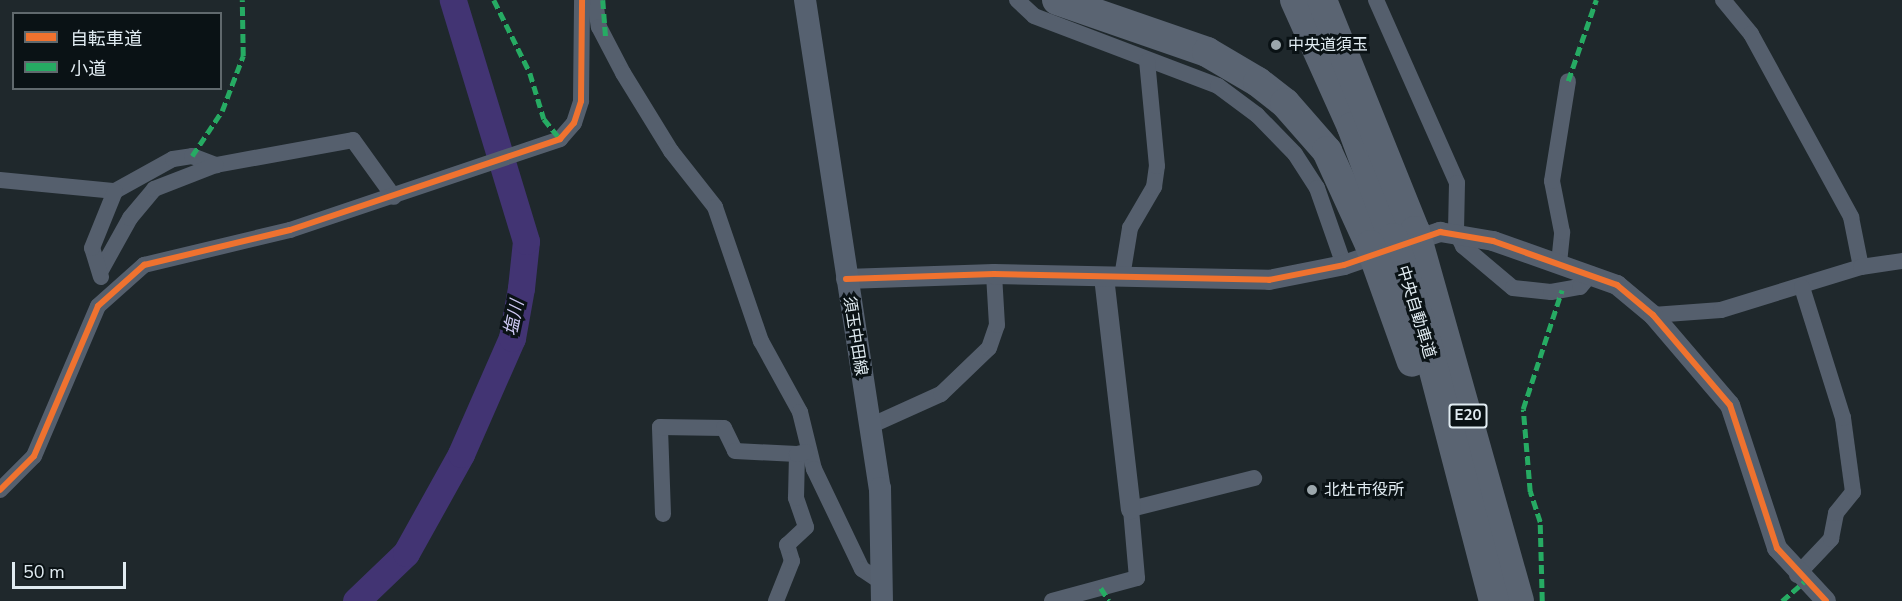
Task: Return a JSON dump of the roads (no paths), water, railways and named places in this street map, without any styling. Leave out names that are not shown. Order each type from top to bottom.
[{"type":"highway","points":[[1057,0],[1207,52],[1258,82],[1285,103],[1327,151],[1393,238]]},
{"type":"highway","name":"中央自動車道","points":[[1295,0],[1352,127],[1519,601]]},
{"type":"highway","name":"中央自動車道","points":[[1322,0],[1342,42],[1393,238],[1427,344],[1491,590]]},
{"type":"highway","points":[[1333,0],[1342,42]]},
{"type":"main road","name":"須玉中田線","points":[[805,0],[846,279],[880,488],[882,591]]},
{"type":"street","points":[[0,490],[34,456],[106,295],[144,265],[290,230],[394,196],[412,193],[538,149],[567,131],[581,101],[582,0]]},
{"type":"street","points":[[595,0],[599,27],[623,73],[670,151],[715,207],[760,340],[800,412],[803,452],[796,498],[806,527],[787,545],[792,561],[776,601]]},
{"type":"street","points":[[1017,0],[1034,16],[1147,61],[1218,86],[1295,154],[1317,188],[1344,265]]},
{"type":"street","points":[[1376,0],[1456,183],[1456,232],[1463,246],[1513,288],[1551,292],[1580,286],[1591,274]]},
{"type":"street","points":[[1723,0],[1751,34],[1851,217],[1861,267]]},
{"type":"street","points":[[1052,601],[1137,578],[1113,277],[1130,228],[1154,187],[1157,166],[1147,61]]},
{"type":"street","points":[[1559,263],[1562,232],[1552,181],[1568,81]]},
{"type":"street","points":[[100,272],[130,218],[154,189],[216,165],[353,140],[394,196]]},
{"type":"street","points":[[0,180],[116,191],[173,159],[192,156],[216,165]]},
{"type":"street","points":[[106,295],[92,248],[116,191]]},
{"type":"street","points":[[846,279],[994,274],[1269,280],[1344,265],[1440,232],[1456,232],[1559,263],[1591,274],[1636,296],[1730,405],[1770,532],[1797,575],[1826,601]]},
{"type":"street","points":[[1653,315],[1721,309],[1802,287],[1861,267],[1902,261]]},
{"type":"street","points":[[870,426],[941,394],[989,348],[997,325],[994,274]]},
{"type":"street","points":[[1797,575],[1832,539],[1836,513],[1853,492],[1843,418],[1802,287]]},
{"type":"street","points":[[663,514],[660,427],[724,428],[735,451],[803,452]]},
{"type":"street","points":[[803,452],[862,568],[882,591]]},
{"type":"street","points":[[1131,509],[1254,478]]},
{"type":"waterway","name":"塩川","points":[[356,601],[406,553],[461,454],[512,338],[521,288],[526,241],[453,0]]},
{"type":"place","name":"中央道須玉","points":[[1276,45]]},
{"type":"place","name":"北杜市役所","points":[[1312,490]]}]
